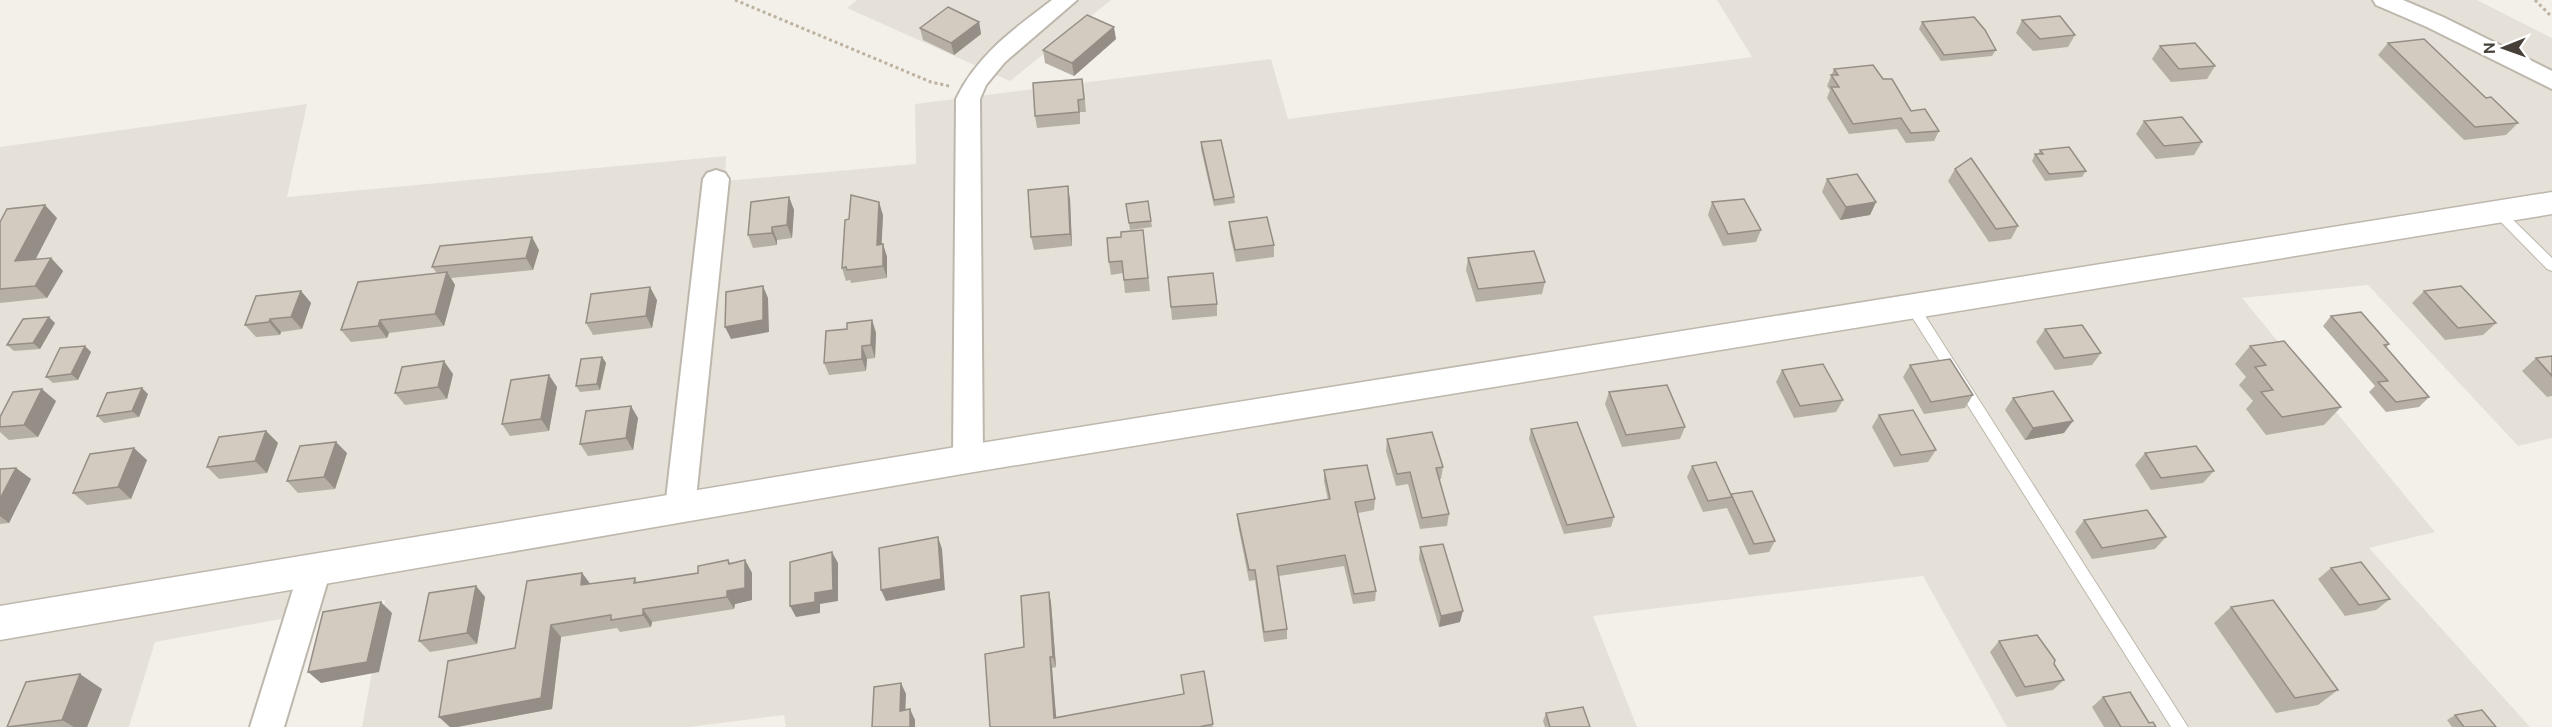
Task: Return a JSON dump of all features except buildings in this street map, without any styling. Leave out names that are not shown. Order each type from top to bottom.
[{"type":"street","points":[[969,459],[966,120],[968,99],[971,90],[994,59],[1066,0]]},
{"type":"street","points":[[2384,0],[2435,22],[2552,81]]},
{"type":"street","points":[[680,508],[716,179]]},
{"type":"street","points":[[0,623],[969,459],[2552,204]]},
{"type":"street","points":[[267,727],[315,570]]},
{"type":"lane","points":[[2498,212],[2552,266]]},
{"type":"lane","points":[[1912,306],[2180,727]]},
{"type":"path","points":[[735,0],[931,82],[971,90]]},
{"type":"path","points":[[2535,0],[2552,18]]},
{"type":"shaded area","points":[[857,0],[1111,0],[1010,81],[847,8]]},
{"type":"shaded area","points":[[1717,0],[2477,0],[2552,38],[2552,438],[2518,446],[2368,285],[2242,298],[2435,532],[2369,548],[2530,727],[2007,727],[1923,576],[1593,616],[1637,727],[786,727],[784,715],[689,727],[362,727],[385,600],[155,642],[129,727],[0,727],[0,147],[307,104],[287,197],[726,156],[725,181],[916,164],[915,104],[1271,59],[1288,119],[1752,57]]}]
